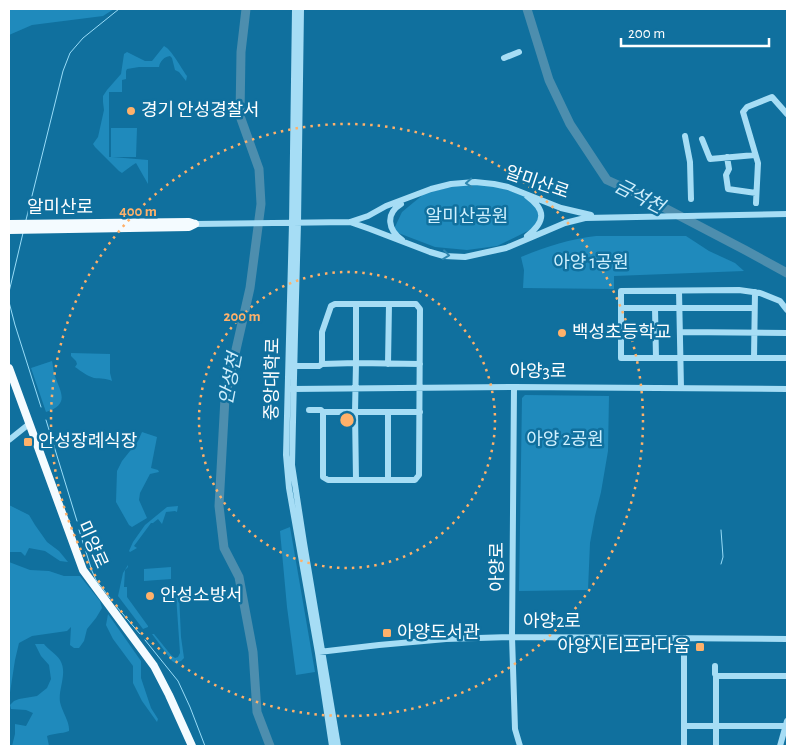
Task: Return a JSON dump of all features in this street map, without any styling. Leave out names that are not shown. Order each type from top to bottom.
[{"type":"main road","name":"알미산로","points":[[9,224],[189,222],[195,224]]},
{"type":"main road","name":"알미산로","points":[[9,230],[189,227],[195,224]]},
{"type":"main road","name":"미양로","points":[[9,368],[83,570],[154,666],[192,746]]},
{"type":"street","name":"중앙대학로","points":[[291,389],[294,366],[295,9]]},
{"type":"street","name":"중앙대학로","points":[[301,9],[291,389],[292,464],[332,746]]},
{"type":"street","points":[[504,58],[519,52]]},
{"type":"street","points":[[756,203],[758,164],[743,112],[747,108],[772,97],[787,114]]},
{"type":"street","points":[[685,136],[690,162],[691,200]]},
{"type":"street","points":[[702,139],[710,159],[755,155]]},
{"type":"street","points":[[727,157],[729,169],[726,175],[728,189],[756,194]]},
{"type":"street","name":"알미산로","points":[[195,224],[350,222],[431,189],[451,184],[476,182],[494,184],[520,191],[561,208],[600,218]]},
{"type":"street","points":[[520,191],[536,203],[542,214],[535,230],[520,242]]},
{"type":"street","points":[[419,194],[396,207],[391,215],[389,224],[400,239],[422,249]]},
{"type":"street","name":"알미산로","points":[[350,222],[444,256],[465,257],[506,248],[564,223],[585,218],[787,214]]},
{"type":"street","points":[[787,310],[780,301],[760,293],[739,290],[621,291],[621,358],[787,358]]},
{"type":"street","points":[[679,291],[681,388]]},
{"type":"street","points":[[754,358],[755,292]]},
{"type":"street","points":[[322,364],[322,332],[331,306],[335,304],[416,304],[420,310],[419,475],[415,480],[328,480],[323,477],[323,412]]},
{"type":"street","points":[[356,304],[356,480]]},
{"type":"street","points":[[388,364],[389,304]]},
{"type":"street","points":[[621,308],[754,308]]},
{"type":"street","points":[[655,308],[656,358]]},
{"type":"street","points":[[680,332],[787,333]]},
{"type":"street","points":[[294,366],[356,363],[420,364]]},
{"type":"street","name":"아양3로","points":[[291,389],[514,387],[787,389]]},
{"type":"street","name":"아양로","points":[[514,387],[512,637],[515,729],[520,746]]},
{"type":"street","points":[[309,410],[321,410],[323,412],[420,412]]},
{"type":"street","points":[[388,412],[388,480]]},
{"type":"street","points":[[9,440],[29,424]]},
{"type":"street","name":"아양2로","points":[[320,652],[446,638],[787,639]]},
{"type":"street","points":[[684,638],[684,746]]},
{"type":"street","name":"중앙대학로","points":[[320,652],[338,746]]},
{"type":"street","points":[[715,666],[716,746]]},
{"type":"street","points":[[716,676],[787,676]]},
{"type":"street","points":[[684,726],[787,724],[780,746]]},
{"type":"green space","points":[[9,9],[114,9],[103,16],[32,25],[9,35]]},
{"type":"green space","points":[[164,46],[173,55],[187,76],[186,81],[175,70],[170,56],[160,63],[159,67],[127,69],[126,79],[122,80],[122,92],[109,92],[109,157],[111,157],[111,128],[137,128],[136,157],[112,157],[148,160],[148,184],[136,163],[122,173],[93,144],[98,137],[104,110],[103,96],[121,74],[124,54],[127,52],[145,61],[152,61]]},
{"type":"green space","name":"알미산공원","points":[[461,185],[489,185],[533,197],[541,212],[536,227],[497,246],[467,250],[435,247],[393,231],[402,212],[425,193]]},
{"type":"green space","name":"아양 1공원","points":[[596,236],[686,236],[709,251],[735,263],[744,271],[614,276],[614,289],[523,288],[524,270],[521,257],[558,244]]},
{"type":"green space","points":[[71,353],[110,354],[112,381],[94,378],[82,372],[75,367],[77,364]]},
{"type":"green space","points":[[52,361],[62,396],[59,405],[46,412],[31,368]]},
{"type":"green space","name":"아양 2공원","points":[[525,395],[609,396],[608,451],[590,543],[588,590],[519,591],[522,398]]},
{"type":"green space","points":[[142,432],[157,437],[151,468],[159,472],[150,474],[140,493],[139,500],[147,518],[132,527],[116,502],[117,471]]},
{"type":"green space","points":[[9,505],[29,515],[47,542],[59,551],[68,562],[60,561],[45,551],[29,548],[25,556],[21,552],[9,552]]},
{"type":"green space","points":[[178,506],[177,512],[166,512],[162,524],[158,519],[151,523],[134,546],[137,548],[129,551],[145,525],[167,507]]},
{"type":"green space","points":[[290,527],[315,672],[296,675],[280,531]]},
{"type":"green space","points":[[9,562],[30,570],[49,571],[64,576],[80,576],[100,601],[102,608],[87,629],[84,641],[79,648],[74,648],[70,645],[71,627],[67,631],[32,636],[19,643],[9,699]]},
{"type":"green space","points":[[128,565],[125,570],[124,587],[127,587],[127,597],[148,626],[143,629],[118,596],[123,573]]},
{"type":"green space","points":[[171,567],[171,579],[144,581],[144,569]]},
{"type":"green space","points":[[177,594],[179,594],[184,658],[175,663],[152,634],[171,655],[175,658],[178,657],[180,653]]},
{"type":"green space","points":[[108,614],[141,661],[141,678],[151,708],[158,719],[157,722],[142,701],[133,683],[133,666],[113,639],[106,625]]},
{"type":"green space","points":[[35,644],[44,644],[59,658],[62,665],[63,676],[60,702],[69,731],[47,736],[49,746],[12,746],[15,724],[26,726],[33,713],[26,710],[11,709],[10,705],[19,699],[37,696],[47,688],[51,679],[49,665],[41,656]]},
{"type":"waterway","points":[[26,220],[63,71],[70,53],[83,38],[119,9]]},
{"type":"waterway","name":"안성천","points":[[246,9],[241,52],[240,116],[259,169],[261,204],[250,288],[225,398],[219,506],[224,548],[239,577],[253,652],[257,712],[270,746]]},
{"type":"waterway","name":"금석천","points":[[527,9],[549,80],[570,124],[607,180],[636,193],[787,273]]},
{"type":"waterway","points":[[9,292],[23,233]]},
{"type":"waterway","points":[[9,293],[9,302],[15,325],[41,407]]},
{"type":"waterway","points":[[46,420],[77,521]]},
{"type":"waterway","points":[[79,530],[96,580],[110,598]]},
{"type":"waterway","points":[[721,530],[723,557],[721,564]]},
{"type":"waterway","points":[[116,606],[140,634]]},
{"type":"waterway","points":[[145,640],[178,681],[205,746]]},
{"type":"place","name":"경기 안성경찰서","points":[[131,111]]},
{"type":"place","name":"백성초등학교","points":[[562,333]]},
{"type":"place","name":"안성장례식장","points":[[28,442]]},
{"type":"place","name":"안성소방서","points":[[150,596]]},
{"type":"place","name":"아양도서관","points":[[387,633]]},
{"type":"place","name":"아양시티프라다움","points":[[700,647]]}]
